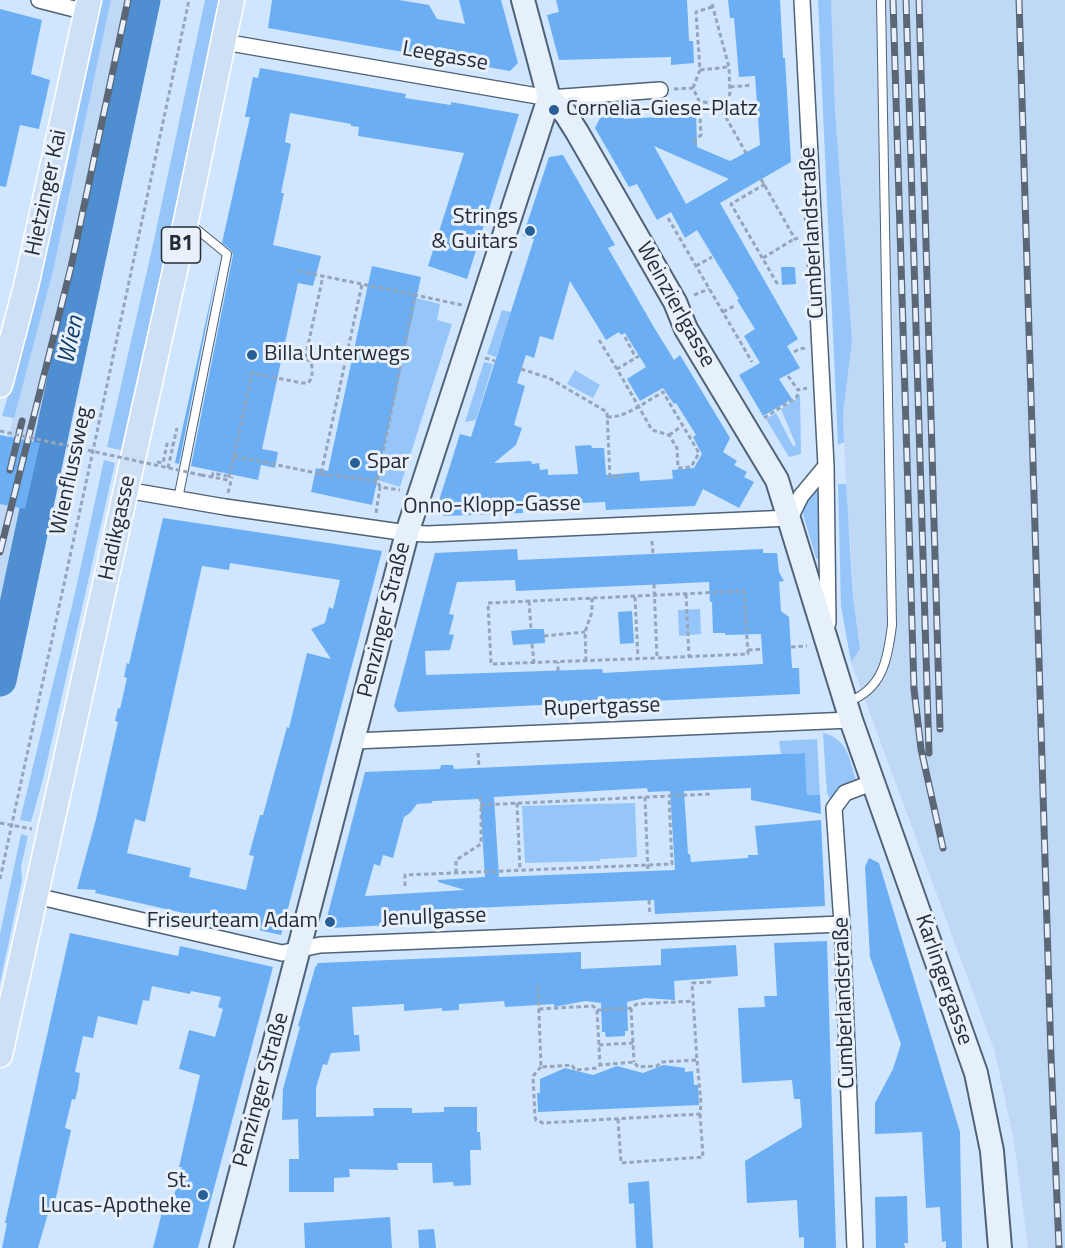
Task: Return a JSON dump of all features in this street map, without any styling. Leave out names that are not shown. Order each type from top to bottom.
[{"type":"main road","name":"Hadikgasse","points":[[0,1055],[186,220],[232,0]]},
{"type":"main road","name":"Hietzinger Kai","points":[[0,385],[26,286],[88,6]]},
{"type":"street","points":[[39,0],[88,6]]},
{"type":"street","points":[[524,0],[549,98]]},
{"type":"street","name":"Cumberlandstraße","points":[[802,0],[826,466],[828,647]]},
{"type":"street","name":"Leegasse","points":[[224,42],[549,98],[660,90]]},
{"type":"street","name":"Penzinger Straße","points":[[221,1248],[407,533],[549,98]]},
{"type":"street","name":"Weinzierlgasse","points":[[549,98],[565,113],[675,302],[686,328],[777,480],[790,518]]},
{"type":"street","points":[[790,518],[801,496],[826,466]]},
{"type":"street","name":"Onno-Klopp-Gasse","points":[[126,490],[407,533],[428,534],[790,518]]},
{"type":"street","name":"Cumberlandstraße","points":[[790,518],[848,712]]},
{"type":"street","name":"Rupertgasse","points":[[354,741],[848,712]]},
{"type":"street","name":"Karlingergasse","points":[[848,712],[976,1073],[992,1151],[1000,1248]]},
{"type":"street","name":"Cumberlandstraße","points":[[855,1248],[842,924],[834,808],[845,793],[874,782]]},
{"type":"street","name":"Jenullgasse","points":[[36,896],[282,953],[320,945],[842,924]]},
{"type":"lane","points":[[848,712],[875,683],[888,657],[892,625],[881,0]]},
{"type":"lane","points":[[178,499],[227,254],[186,220]]},
{"type":"path","name":"Wienflussweg","points":[[0,879],[98,432],[189,0]]},
{"type":"path","points":[[693,142],[701,135],[699,101],[693,88],[700,70],[696,12],[712,5],[729,67],[730,94],[719,105]]},
{"type":"path","points":[[700,70],[729,67]]},
{"type":"path","points":[[730,87],[752,85]]},
{"type":"path","points":[[660,90],[693,88]]},
{"type":"path","points":[[699,101],[719,105],[746,153]]},
{"type":"path","points":[[761,178],[795,239]]},
{"type":"path","points":[[765,184],[731,204],[778,285]]},
{"type":"path","points":[[668,218],[752,362]]},
{"type":"path","points":[[763,258],[795,239],[813,238]]},
{"type":"path","points":[[696,266],[712,257]]},
{"type":"path","points":[[298,271],[480,309]]},
{"type":"path","points":[[0,431],[228,480],[252,373],[302,383],[308,383],[311,380],[313,372],[311,361],[305,359],[323,276]]},
{"type":"path","points":[[321,474],[362,284]]},
{"type":"path","points":[[376,507],[380,487],[377,481],[415,295]]},
{"type":"path","points":[[723,312],[736,305]]},
{"type":"path","points":[[617,369],[638,357],[625,337]]},
{"type":"path","points":[[599,340],[638,407],[652,429],[669,435],[676,448],[678,468],[691,467],[699,453],[663,392],[638,407],[620,417],[607,417]]},
{"type":"path","points":[[522,369],[549,378],[607,412],[610,477],[624,476]]},
{"type":"path","points":[[747,429],[797,397],[798,390],[788,376]]},
{"type":"path","points":[[798,390],[821,387]]},
{"type":"path","points":[[669,435],[683,426]]},
{"type":"path","points":[[168,468],[177,428]]},
{"type":"path","points":[[157,462],[163,463],[167,444],[173,445]]},
{"type":"path","points":[[234,456],[321,474],[377,481]]},
{"type":"path","points":[[212,477],[213,473],[227,476]]},
{"type":"path","points":[[380,487],[420,495]]},
{"type":"path","points":[[654,584],[657,658]]},
{"type":"path","points":[[744,591],[748,654],[491,664],[488,603],[686,594],[744,591]]},
{"type":"path","points":[[686,594],[689,657]]},
{"type":"path","points":[[635,597],[638,659]]},
{"type":"path","points":[[586,661],[585,632],[592,612],[592,598]]},
{"type":"path","points":[[529,601],[531,630]]},
{"type":"path","points":[[544,636],[585,632]]},
{"type":"path","points":[[532,644],[534,663]]},
{"type":"path","points":[[748,650],[762,649]]},
{"type":"path","points":[[558,662],[558,671]]},
{"type":"path","points":[[481,805],[710,794]]},
{"type":"path","points":[[405,886],[405,876],[672,864],[669,796]]},
{"type":"path","points":[[456,873],[456,860],[481,844],[480,797]]},
{"type":"path","points":[[645,797],[648,872]]},
{"type":"path","points":[[517,803],[520,871]]},
{"type":"path","points":[[0,823],[32,829]]},
{"type":"path","points":[[618,1119],[621,1163],[703,1157],[692,983],[712,982]]},
{"type":"path","points":[[538,986],[541,1067],[533,1076],[535,1117],[539,1122],[700,1114]]},
{"type":"path","points":[[597,1010],[631,1008],[637,1004],[693,1001]]},
{"type":"path","points":[[539,1009],[593,1006],[597,1010],[600,1065]]},
{"type":"path","points":[[631,1008],[634,1062],[638,1067],[657,1066],[661,1062],[697,1060]]},
{"type":"path","points":[[599,1045],[633,1043]]},
{"type":"path","points":[[541,1067],[572,1065],[576,1070],[634,1062]]},
{"type":"shaded area","points":[[102,0],[111,0],[53,271],[14,418],[2,416],[24,343],[65,176]]},
{"type":"shaded area","points":[[111,0],[136,0],[0,635],[0,476],[10,430],[53,271]]},
{"type":"shaded area","points":[[205,0],[220,0],[209,59],[121,450],[107,447]]},
{"type":"shaded area","points":[[818,0],[831,0],[835,111],[852,341],[843,414],[844,442],[838,445]]},
{"type":"shaded area","points":[[831,0],[1065,0],[1065,1248],[1028,1248],[1014,1141],[995,1052],[851,662],[860,649],[853,598],[843,414],[852,341],[835,111]]},
{"type":"shaded area","points":[[416,298],[440,304],[437,320],[452,324],[400,487],[378,480]]},
{"type":"shaded area","points":[[502,310],[511,312],[496,357],[487,354]]},
{"type":"shaded area","points":[[484,362],[493,364],[476,420],[465,422]]},
{"type":"shaded area","points":[[575,370],[600,385],[593,398],[567,384]]},
{"type":"shaded area","points":[[800,394],[801,454],[789,457],[766,419],[776,413],[793,446],[796,445],[781,409],[798,398]]},
{"type":"shaded area","points":[[104,460],[115,463],[43,779],[31,822],[20,820],[75,593]]},
{"type":"shaded area","points":[[824,478],[818,559],[802,511],[804,504]]},
{"type":"shaded area","points":[[838,484],[846,484],[853,598],[860,649],[851,662],[841,606]]},
{"type":"shaded area","points":[[700,609],[701,634],[679,636],[678,610]]},
{"type":"shaded area","points":[[823,733],[843,745],[856,780],[838,788],[830,799],[827,793]]},
{"type":"shaded area","points":[[817,739],[820,795],[807,795],[805,753],[781,754],[779,741]]},
{"type":"shaded area","points":[[635,803],[637,857],[600,859],[600,861],[525,863],[522,806]]},
{"type":"shaded area","points":[[21,834],[28,836],[21,867],[22,880],[0,983],[0,934]]},
{"type":"building","points":[[272,0],[399,0],[429,5],[437,19],[465,24],[459,0],[501,0],[518,63],[510,71],[268,28]]},
{"type":"building","points":[[556,0],[687,0],[689,41],[693,41],[694,63],[671,65],[671,57],[559,60],[547,15],[559,12]]},
{"type":"building","points":[[728,0],[780,0],[791,162],[720,203],[798,339],[787,346],[800,368],[779,379],[792,399],[763,416],[739,375],[760,363],[744,336],[755,329],[737,300],[739,299],[697,230],[685,238],[671,212],[657,220],[637,184],[629,187],[595,128],[603,112],[622,111],[624,119],[675,116],[675,110],[696,109],[697,147],[730,161],[760,145],[755,76],[739,77],[734,18],[730,18]],"holes":[[[654,146],[729,179],[686,204]]]},
{"type":"building","points":[[0,9],[42,20],[31,74],[50,80],[39,129],[20,125],[6,187],[0,186]]},
{"type":"building","points":[[260,68],[406,94],[405,98],[451,105],[451,102],[519,114],[467,279],[428,266],[464,153],[358,136],[359,127],[351,126],[351,124],[290,113],[285,142],[291,144],[273,245],[321,256],[313,286],[298,283],[262,449],[278,452],[275,468],[261,465],[258,480],[191,466],[233,255],[231,250],[222,243],[250,117],[245,117],[253,77],[258,78]]},
{"type":"building","points":[[563,155],[615,245],[608,248],[655,329],[674,360],[680,355],[730,438],[723,452],[737,461],[734,465],[747,472],[744,477],[754,482],[739,508],[703,489],[695,506],[606,510],[605,502],[582,503],[581,499],[522,503],[523,513],[444,516],[437,507],[460,434],[471,437],[534,239],[523,236],[549,157]],"holes":[[[570,281],[606,340],[619,332],[621,335],[625,333],[646,367],[627,379],[640,401],[663,388],[674,404],[676,403],[696,435],[693,437],[702,454],[694,468],[672,470],[673,479],[640,481],[639,472],[606,475],[604,448],[592,448],[591,445],[575,446],[578,474],[548,475],[548,469],[540,470],[539,463],[532,464],[531,461],[494,463],[516,445],[522,428],[514,425],[525,386],[517,383],[526,355],[534,358],[540,336],[553,340]]]},
{"type":"building","points":[[220,256],[179,464],[175,463]]},
{"type":"building","points":[[372,266],[421,277],[372,505],[311,492],[316,468],[328,471]]},
{"type":"building","points":[[781,267],[795,267],[796,284],[782,285]]},
{"type":"building","points":[[0,435],[40,443],[25,509],[0,504]]},
{"type":"building","points":[[163,518],[382,551],[281,935],[95,893],[96,890],[77,889],[96,819],[118,722],[115,721],[127,678],[124,677],[127,663],[129,664]],"holes":[[[230,563],[340,580],[333,609],[329,607],[325,623],[311,629],[331,659],[307,653],[289,728],[287,727],[263,815],[260,815],[249,855],[254,856],[246,890],[189,877],[191,868],[127,853],[135,819],[145,822],[202,566],[229,570]]]},
{"type":"building","points":[[517,549],[518,560],[763,549],[763,553],[777,553],[779,572],[784,581],[779,582],[781,611],[789,617],[792,668],[799,668],[800,694],[652,701],[647,704],[643,700],[398,712],[394,706],[435,553]],"holes":[[[515,580],[516,591],[709,582],[713,633],[761,634],[763,664],[603,673],[602,669],[426,675],[425,651],[450,650],[454,635],[449,634],[454,615],[449,614],[457,582]]]},
{"type":"building","points":[[632,611],[634,643],[620,644],[618,612]]},
{"type":"building","points":[[544,629],[545,643],[513,645],[511,631]]},
{"type":"building","points":[[805,753],[807,795],[820,795],[821,814],[751,800],[751,788],[684,791],[688,854],[690,854],[691,862],[748,858],[748,855],[758,855],[755,826],[821,820],[825,906],[655,914],[654,900],[427,910],[428,923],[332,928],[326,921],[365,772],[440,769],[441,765],[453,765],[454,769]],"holes":[[[647,788],[648,792],[670,791],[675,870],[499,877],[494,797]],[[480,799],[485,877],[438,880],[438,882],[465,890],[365,896],[374,864],[380,866],[383,855],[393,858],[404,817],[417,804],[432,803],[432,801]]]},
{"type":"building","points":[[869,858],[879,863],[960,1132],[962,1248],[946,1248],[946,1241],[942,1242],[940,1207],[926,1208],[922,1132],[875,1134],[875,1103],[893,1069],[901,1044],[870,957],[865,867]]},
{"type":"building","points":[[70,933],[178,956],[180,946],[273,967],[198,1248],[153,1248],[162,1212],[169,1214],[182,1167],[179,1167],[200,1075],[179,1069],[189,1030],[215,1037],[223,1009],[218,1007],[221,997],[191,991],[190,994],[152,986],[149,1001],[143,1000],[137,1025],[98,1016],[93,1038],[83,1036],[75,1072],[80,1073],[78,1088],[75,1100],[72,1099],[65,1128],[71,1130],[53,1211],[49,1210],[38,1248],[2,1248],[7,1223],[5,1223]]},
{"type":"building","points":[[827,941],[836,1248],[804,1248],[804,1237],[799,1238],[797,1200],[747,1203],[745,1161],[802,1127],[800,1099],[794,1099],[792,1080],[742,1083],[738,1008],[765,1007],[764,996],[777,996],[774,943]]},
{"type":"building","points":[[736,945],[738,976],[674,981],[675,1000],[645,998],[627,1002],[628,1031],[625,1031],[625,1036],[606,1037],[605,1032],[602,1032],[601,1003],[585,1001],[554,1007],[554,1004],[505,1007],[504,1001],[459,1004],[459,1010],[442,1011],[442,1008],[404,1011],[404,1004],[352,1007],[354,1035],[359,1035],[360,1051],[331,1053],[327,1065],[323,1064],[316,1088],[316,1117],[374,1116],[373,1108],[412,1108],[412,1113],[444,1112],[444,1107],[477,1107],[477,1132],[480,1132],[481,1150],[470,1150],[471,1185],[454,1186],[453,1182],[433,1183],[432,1163],[397,1163],[398,1170],[349,1169],[350,1177],[334,1178],[334,1192],[289,1192],[289,1159],[299,1159],[298,1119],[282,1120],[283,1089],[300,1027],[298,1026],[318,963],[581,952],[581,969],[661,965],[661,949]]},
{"type":"building","points":[[663,1065],[685,1068],[685,1072],[693,1071],[694,1085],[698,1085],[699,1105],[538,1112],[537,1093],[540,1093],[540,1079],[565,1068],[593,1075],[617,1066],[643,1073]]},
{"type":"building","points":[[649,1181],[653,1248],[636,1248],[634,1203],[629,1204],[628,1183]]},
{"type":"building","points":[[907,1196],[908,1243],[904,1243],[905,1248],[876,1248],[875,1197]]},
{"type":"building","points":[[390,1217],[392,1248],[305,1248],[304,1223]]},
{"type":"building","points":[[434,1229],[436,1248],[419,1248],[418,1230]]},
{"type":"waterway","name":"Wien","points":[[0,680],[144,0]]},
{"type":"railway","points":[[0,552],[71,267],[128,0]]},
{"type":"railway","points":[[893,0],[914,689],[921,749],[943,848]]},
{"type":"railway","points":[[906,0],[929,753]]},
{"type":"railway","points":[[919,0],[940,729]]},
{"type":"railway","points":[[1019,0],[1051,1056],[1059,1248]]},
{"type":"railway","points":[[10,470],[22,421]]},
{"type":"place","name":"Cornelia-Giese-Platz","points":[[554,110]]},
{"type":"place","name":"Strings & Guitars","points":[[530,231]]},
{"type":"place","name":"Billa Unterwegs","points":[[252,355]]},
{"type":"place","name":"Spar","points":[[355,463]]},
{"type":"place","name":"Friseurteam Adam","points":[[330,922]]},
{"type":"place","name":"St. Lucas-Apotheke","points":[[203,1195]]}]
